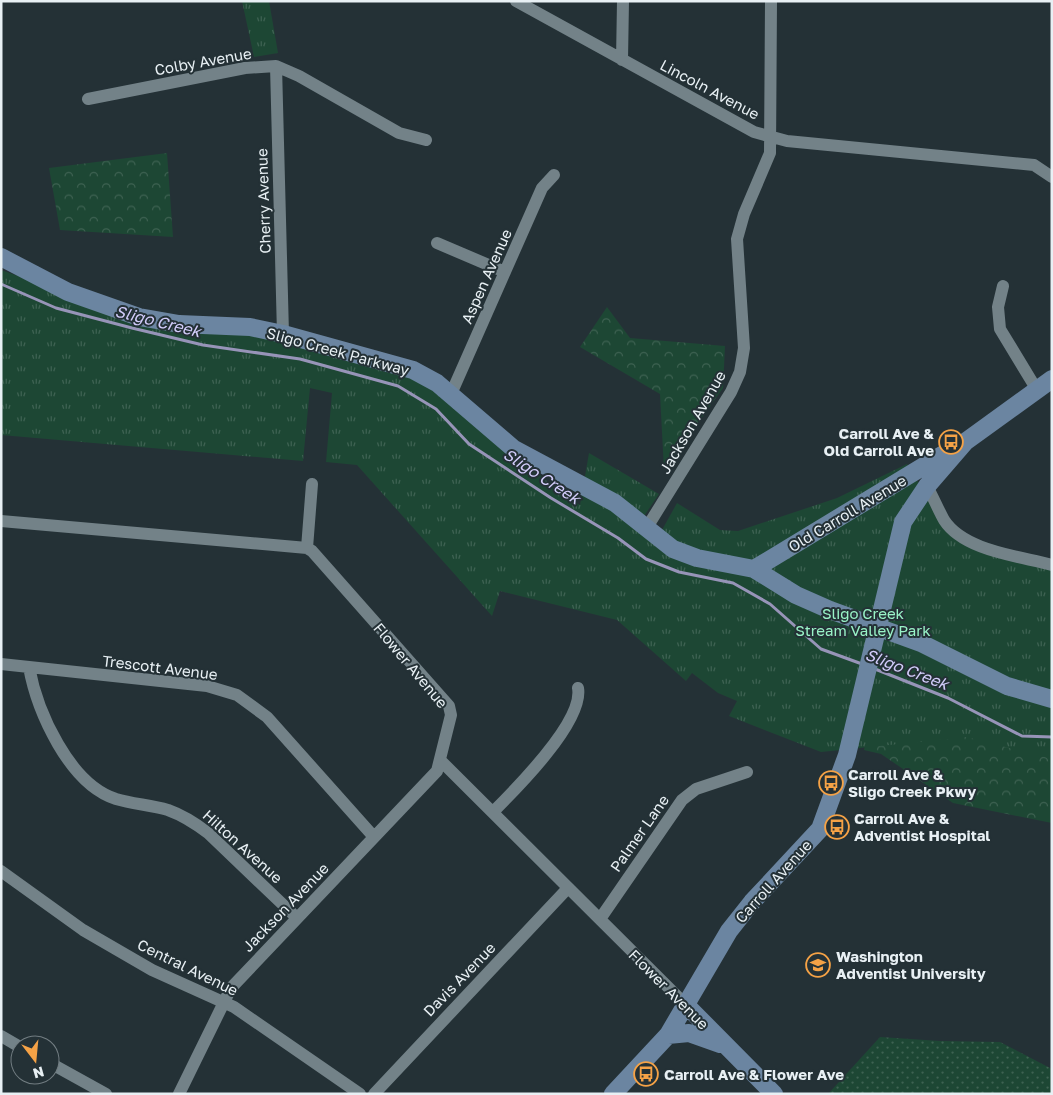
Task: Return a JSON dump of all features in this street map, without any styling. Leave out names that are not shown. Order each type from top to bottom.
[{"type":"street","name":"Lincoln Avenue","points":[[516,1],[754,132],[787,141],[1034,165],[1052,177]]},
{"type":"street","points":[[622,60],[623,1]]},
{"type":"street","name":"Jackson Avenue","points":[[646,529],[732,392],[740,372],[744,348],[737,239],[744,214],[770,153],[771,1]]},
{"type":"street","name":"Colby Avenue","points":[[88,99],[245,68],[276,66],[299,76],[399,133],[426,140]]},
{"type":"street","name":"Cherry Avenue","points":[[276,66],[283,334]]},
{"type":"street","name":"Aspen Avenue","points":[[451,394],[542,188],[554,175]]},
{"type":"street","points":[[437,243],[506,272]]},
{"type":"street","name":"Sligo Creek Parkway","points":[[1,256],[68,292],[139,317],[179,324],[250,327],[283,334],[413,370],[437,383],[514,449],[615,503],[673,549],[697,558],[754,569],[796,594],[830,610],[921,643],[1007,686],[1052,699]]},
{"type":"street","points":[[1002,286],[998,307],[1000,329],[1037,390]]},
{"type":"street","name":"Carroll Avenue","points":[[613,1094],[668,1035],[729,932],[752,902],[820,829],[830,808],[847,755],[903,522],[927,486],[965,442],[1052,379]]},
{"type":"street","name":"Old Carroll Avenue","points":[[754,569],[965,442]]},
{"type":"street","points":[[1,521],[307,548],[312,484]]},
{"type":"street","points":[[927,486],[945,522],[961,537],[977,546],[1052,565]]},
{"type":"street","name":"Flower Avenue","points":[[307,548],[312,551],[449,706],[452,714],[440,760],[774,1094]]},
{"type":"street","name":"Trescott Avenue","points":[[1,664],[207,686],[237,695],[267,717],[374,837]]},
{"type":"street","name":"Hilton Avenue","points":[[29,668],[34,693],[76,773],[97,790],[115,798],[168,810],[192,821],[208,832],[297,918]]},
{"type":"street","points":[[493,812],[536,769],[550,751],[577,706],[580,696],[578,688]]},
{"type":"street","name":"Jackson Avenue","points":[[179,1094],[231,988],[437,771],[440,760]]},
{"type":"street","name":"Palmer Lane","points":[[600,919],[682,800],[696,789],[747,772]]},
{"type":"street","name":"Central Avenue","points":[[1,871],[83,930],[152,970],[234,1007],[360,1094]]},
{"type":"street","name":"Davis Avenue","points":[[374,1094],[568,888]]},
{"type":"street","points":[[668,1035],[689,1033],[703,1036],[729,1048]]},
{"type":"street","points":[[60,1069],[106,1094]]},
{"type":"green space","points":[[242,1],[269,1],[278,53],[254,57]]},
{"type":"green space","points":[[167,153],[173,237],[60,230],[49,168]]},
{"type":"green space","name":"Sligo Creek Stream Valley Park","points":[[1,270],[177,332],[239,330],[373,365],[442,390],[556,489],[580,505],[589,453],[659,494],[642,519],[662,530],[677,503],[720,530],[738,531],[837,498],[907,464],[947,529],[1052,565],[1052,759],[967,737],[821,752],[729,716],[737,701],[718,693],[692,673],[686,681],[617,620],[500,591],[492,616],[357,465],[326,462],[332,393],[310,388],[303,461],[1,435]]},
{"type":"green space","points":[[607,307],[630,338],[725,346],[723,388],[664,470],[660,394],[580,347]]},
{"type":"green space","points":[[1052,573],[1052,823],[953,803],[881,754],[864,750],[886,658]]},
{"type":"green space","points":[[880,1037],[1000,1042],[1052,1069],[1052,1094],[828,1094]]},
{"type":"waterway","name":"Sligo Creek","points":[[1,284],[56,308],[132,328],[203,345],[300,359],[398,386],[436,409],[469,444],[551,498],[618,538],[646,559],[679,572],[733,583],[770,604],[821,649],[862,664]]},
{"type":"waterway","name":"Sligo Creek","points":[[875,669],[948,698],[1022,736],[1052,737]]},
{"type":"place","name":"Carroll Ave & Old Carroll Ave","points":[[951,442]]},
{"type":"place","name":"Carroll Ave & Sligo Creek Pkwy","points":[[831,783]]},
{"type":"place","name":"Carroll Ave & Adventist Hospital","points":[[837,827]]},
{"type":"place","name":"Washington Adventist University","points":[[818,965]]},
{"type":"place","name":"Carroll Ave & Flower Ave","points":[[646,1074]]}]
